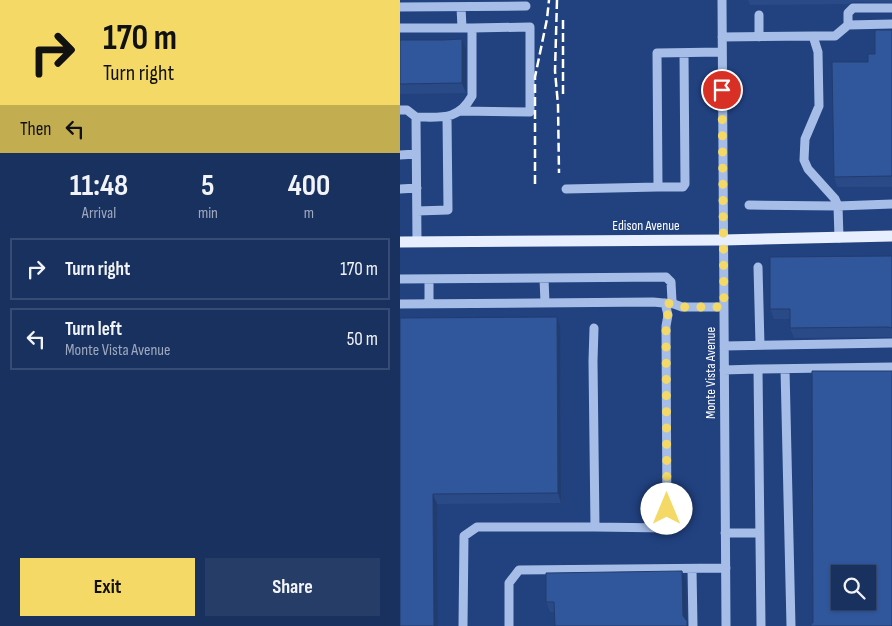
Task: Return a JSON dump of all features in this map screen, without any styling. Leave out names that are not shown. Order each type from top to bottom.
[{"type":"main road","name":"Edison Avenue","points":[[400,242],[723,240],[892,236]]},
{"type":"street","name":"Monte Vista Avenue","points":[[722,0],[726,626]]},
{"type":"street","points":[[400,7],[526,6]]},
{"type":"street","points":[[462,7],[462,28]]},
{"type":"street","points":[[848,25],[848,13],[853,8],[892,8]]},
{"type":"street","points":[[759,15],[759,37]]},
{"type":"street","points":[[722,37],[835,36],[848,25],[892,24]]},
{"type":"street","points":[[400,28],[530,27],[530,112],[460,111]]},
{"type":"street","points":[[400,110],[407,110],[416,117],[447,117],[460,111],[468,103],[472,96],[472,28]]},
{"type":"street","points":[[814,36],[818,52],[819,106],[805,139],[804,160],[808,169],[836,199],[839,238]]},
{"type":"street","points":[[658,187],[658,53],[722,52]]},
{"type":"street","points":[[566,189],[683,187],[685,184],[684,53]]},
{"type":"street","points":[[416,117],[417,242]]},
{"type":"street","points":[[417,211],[448,210],[447,117]]},
{"type":"street","points":[[400,155],[416,154]]},
{"type":"street","points":[[400,189],[417,188]]},
{"type":"street","points":[[749,205],[838,206],[892,204]]},
{"type":"street","points":[[758,267],[760,345]]},
{"type":"street","points":[[400,279],[666,277],[671,282],[672,301],[669,303],[666,326],[668,528],[477,527],[464,536],[464,626]]},
{"type":"street","points":[[544,278],[545,303]]},
{"type":"street","points":[[429,279],[429,303]]},
{"type":"street","points":[[400,304],[669,303],[682,307],[724,307]]},
{"type":"street","points":[[594,328],[592,361],[595,527]]},
{"type":"street","points":[[724,346],[892,343]]},
{"type":"street","points":[[724,370],[892,367]]},
{"type":"street","points":[[758,369],[760,626]]},
{"type":"street","points":[[785,369],[791,626]]},
{"type":"street","points":[[725,533],[760,533]]},
{"type":"street","points":[[509,626],[509,583],[519,570],[726,568]]},
{"type":"street","points":[[692,569],[693,626]]},
{"type":"building","points":[[875,30],[892,30],[892,176],[834,177],[832,62],[868,62],[868,54],[875,54]]},
{"type":"building","points":[[462,39],[462,83],[400,84],[400,40]]},
{"type":"building","points":[[892,256],[892,328],[790,328],[790,309],[770,309],[770,257]]},
{"type":"building","points":[[557,317],[558,493],[433,494],[434,626],[400,626],[400,318]]},
{"type":"building","points":[[812,371],[892,371],[892,626],[811,626],[811,623],[813,623]]},
{"type":"building","points":[[682,571],[683,616],[687,621],[687,626],[555,626],[554,602],[546,602],[546,573]]},
{"type":"railway","points":[[535,184],[535,77],[549,0]]},
{"type":"railway","points":[[557,0],[555,71],[558,105],[559,173]]},
{"type":"railway","points":[[563,20],[563,95]]},
{"type":"route","points":[[667,509],[666,326],[668,316],[665,303],[682,307],[724,307],[722,90]]}]
